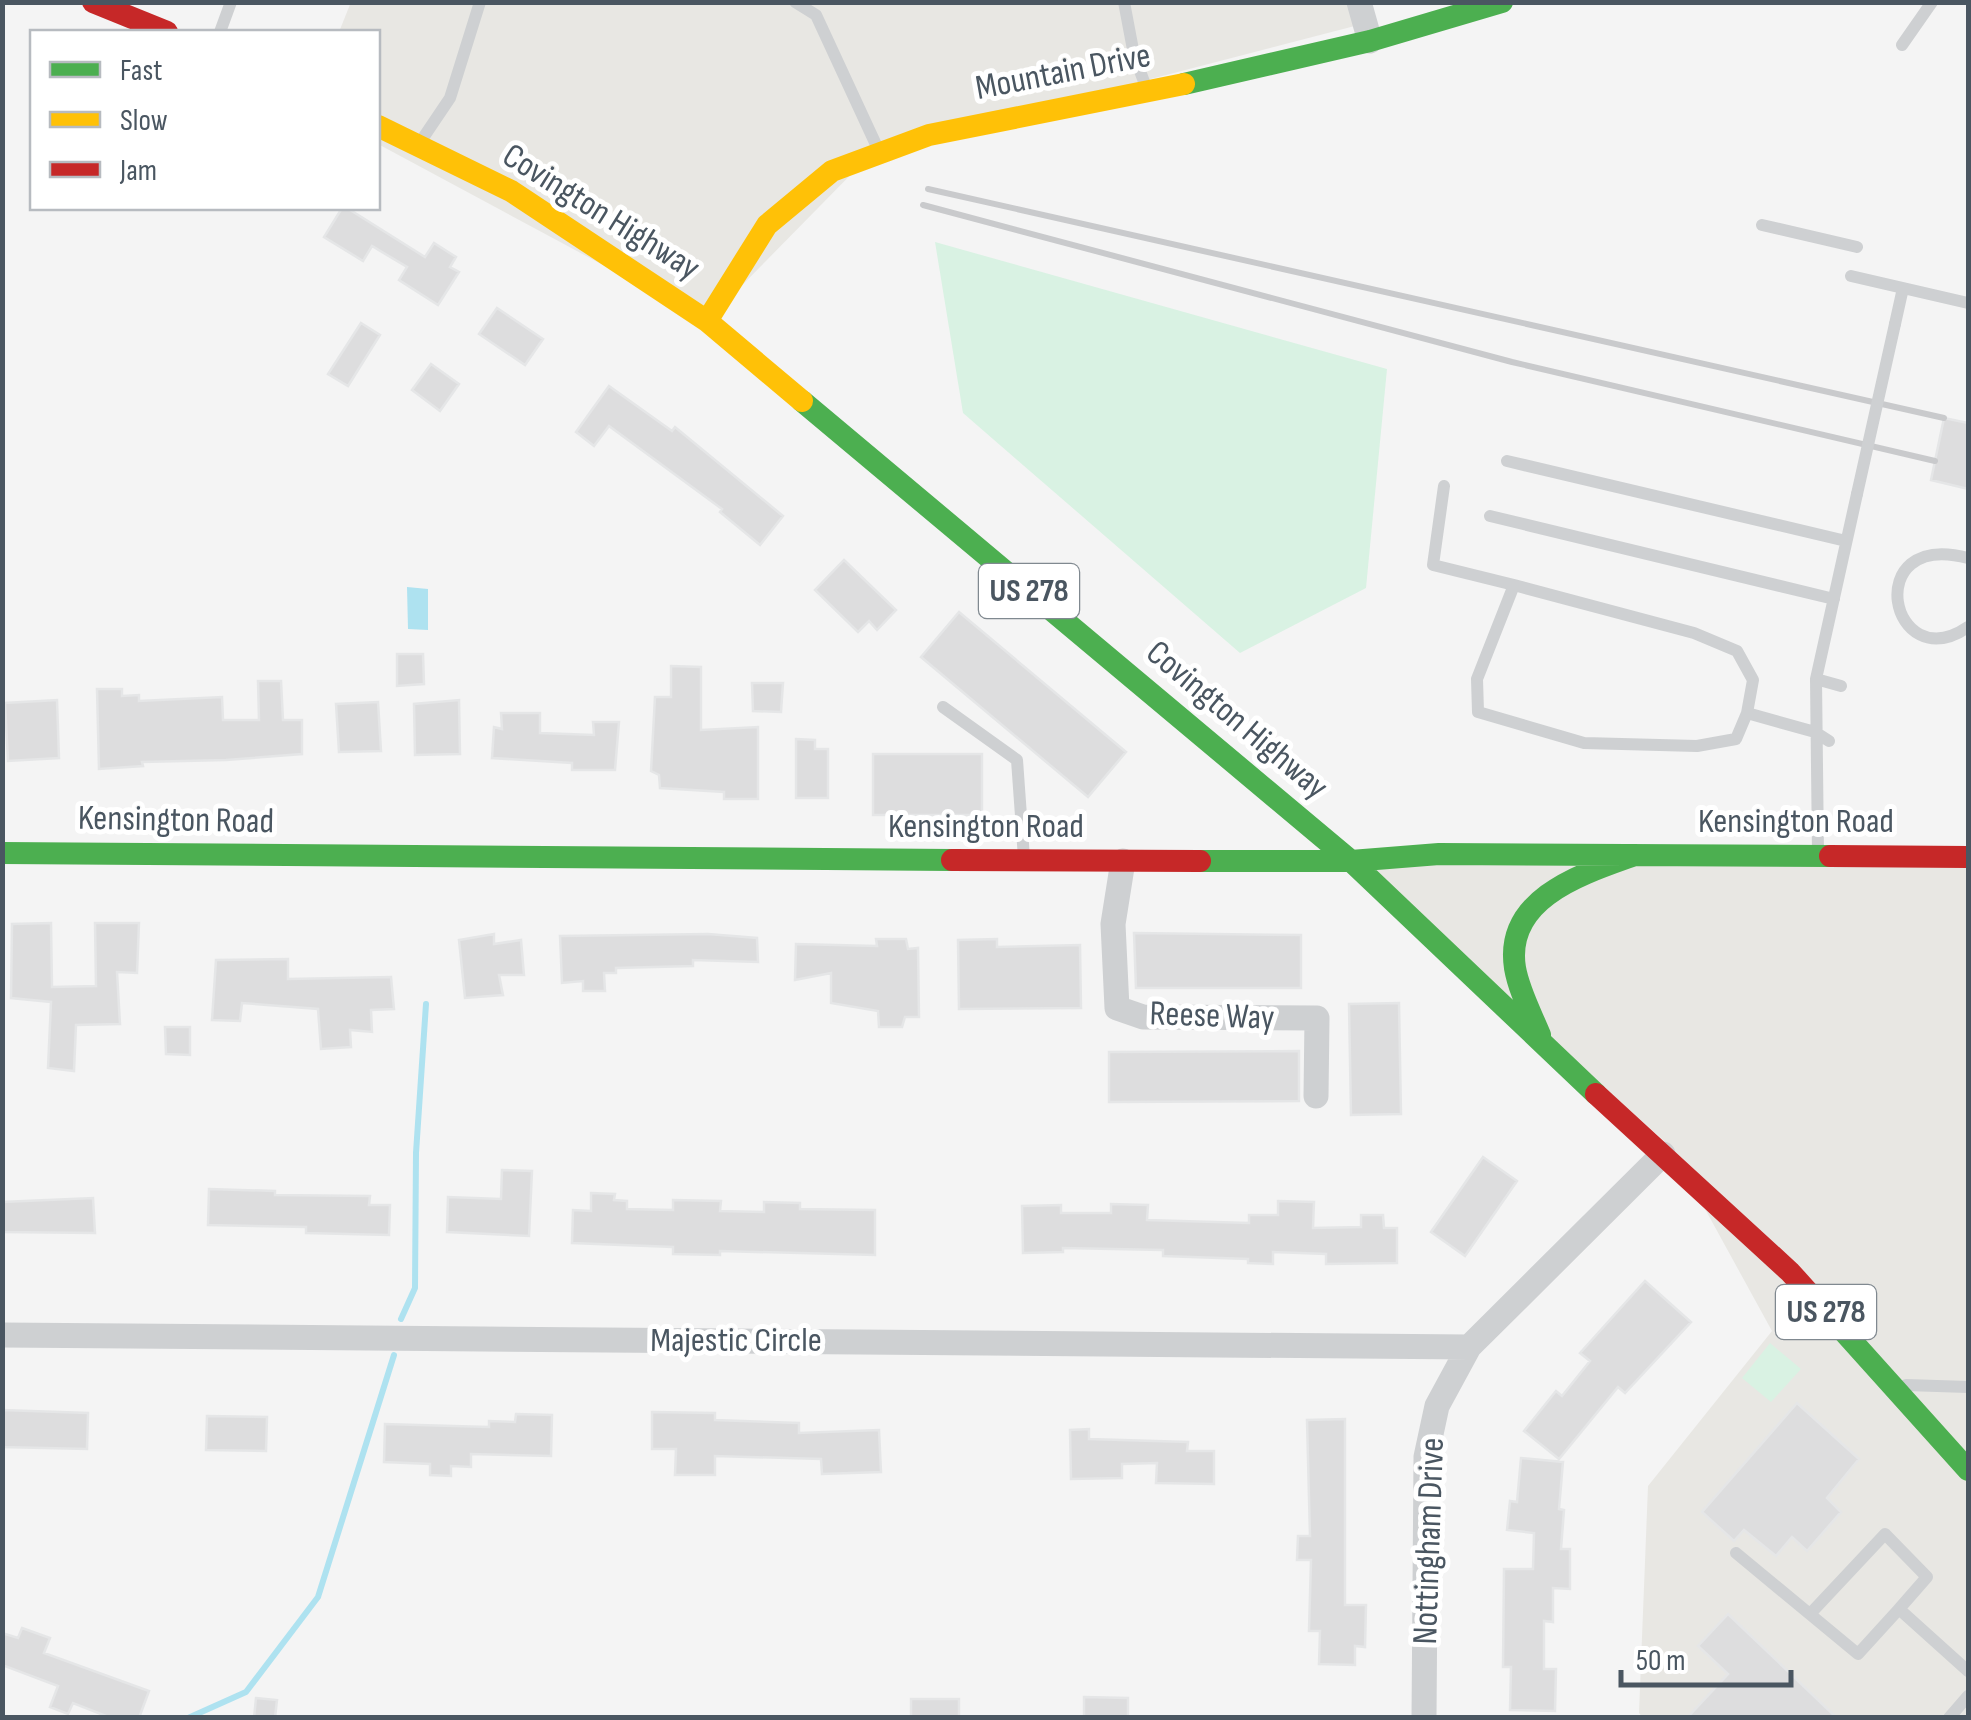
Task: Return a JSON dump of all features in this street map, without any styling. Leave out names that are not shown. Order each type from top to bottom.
[{"type":"main road","name":"Mountain Drive","points":[[707,320],[767,224],[832,171],[879,151],[930,134],[1148,92],[1370,41],[1502,2]]},
{"type":"main road","points":[[102,4],[161,30]]},
{"type":"main road","name":"Covington Highway","points":[[380,127],[511,190],[707,320],[1351,861],[1546,1048],[1790,1272],[1965,1459]]},
{"type":"main road","name":"Kensington Road","points":[[2,853],[578,860],[1351,861],[1439,854],[1968,857]]},
{"type":"main road","points":[[1546,1048],[1515,969],[1512,945],[1520,921],[1544,895],[1586,873],[1635,855]]},
{"type":"street","points":[[1359,2],[1370,41]]},
{"type":"street","name":"Reese Way","points":[[1123,861],[1114,924],[1117,1008],[1143,1017],[1317,1018],[1316,1096]]},
{"type":"street","name":"Nottingham Drive","points":[[1424,1718],[1426,1457],[1437,1406],[1469,1347],[1664,1154]]},
{"type":"street","name":"Majestic Circle","points":[[2,1335],[1469,1347]]},
{"type":"lane","points":[[221,30],[231,2]]},
{"type":"lane","points":[[418,146],[450,98],[480,2]]},
{"type":"lane","points":[[795,2],[816,15],[879,151]]},
{"type":"lane","points":[[1124,2],[1134,55],[1148,92]]},
{"type":"lane","points":[[1902,46],[1932,2]]},
{"type":"lane","points":[[1762,225],[1857,247]]},
{"type":"lane","points":[[1850,276],[1968,302]]},
{"type":"lane","points":[[1818,856],[1816,680],[1903,288]]},
{"type":"lane","points":[[1507,461],[1846,541]]},
{"type":"lane","points":[[1444,486],[1434,565],[1514,585],[1694,634],[1737,651],[1754,680],[1736,739],[1697,746],[1584,743],[1478,712],[1477,679],[1514,585]]},
{"type":"lane","points":[[1490,516],[1834,599]]},
{"type":"lane","points":[[1968,558],[1926,554],[1910,563],[1897,585],[1897,605],[1903,622],[1918,634],[1934,640],[1954,637],[1968,627]]},
{"type":"lane","points":[[1816,680],[1842,686]]},
{"type":"lane","points":[[943,708],[1018,760],[1024,860]]},
{"type":"lane","points":[[1747,713],[1814,732],[1830,741]]},
{"type":"lane","points":[[1891,1384],[1968,1387]]},
{"type":"lane","points":[[1736,1553],[1858,1654],[1927,1577],[1885,1534],[1810,1614]]},
{"type":"lane","points":[[1899,1609],[1968,1674],[1961,1684],[1968,1694],[1949,1718]]},
{"type":"shaded area","points":[[351,2],[1368,2],[1374,21],[874,151],[707,321],[380,145],[380,30],[340,30]]},
{"type":"shaded area","points":[[1968,852],[1968,1717],[1643,1718],[1639,1713],[1648,1486],[1772,1331],[1671,1147],[1351,861]]},
{"type":"green space","points":[[935,242],[1387,369],[1366,588],[1240,653],[963,413]]},
{"type":"green space","points":[[1770,1343],[1801,1369],[1771,1402],[1742,1378]]},
{"type":"water","points":[[407,587],[428,589],[428,630],[408,629]]},
{"type":"building","points":[[341,210],[350,210],[425,257],[434,243],[456,257],[450,267],[459,272],[438,305],[399,280],[407,267],[372,246],[363,261],[324,237]]},
{"type":"building","points":[[497,308],[543,339],[525,365],[479,334]]},
{"type":"building","points":[[361,323],[380,335],[348,386],[328,374]]},
{"type":"building","points":[[431,364],[459,384],[440,411],[412,390]]},
{"type":"building","points":[[609,386],[672,431],[675,427],[783,516],[760,545],[720,512],[722,509],[609,426],[594,446],[576,432]]},
{"type":"building","points":[[1944,418],[1968,423],[1968,489],[1931,480]]},
{"type":"building","points":[[844,560],[896,610],[877,630],[869,621],[858,632],[815,590]]},
{"type":"building","points":[[959,612],[1126,752],[1088,797],[921,657]]},
{"type":"building","points":[[397,654],[423,654],[424,684],[397,686]]},
{"type":"building","points":[[671,666],[701,667],[701,730],[758,727],[758,799],[724,799],[724,792],[660,788],[659,775],[651,771],[655,697],[671,697]]},
{"type":"building","points":[[258,681],[281,681],[283,720],[302,720],[302,754],[142,762],[143,766],[99,769],[97,689],[122,689],[122,696],[139,695],[139,701],[222,697],[223,720],[259,720]]},
{"type":"building","points":[[752,683],[783,683],[781,712],[753,711]]},
{"type":"building","points":[[57,700],[59,758],[8,761],[5,703]]},
{"type":"building","points":[[459,700],[460,754],[415,755],[414,704]]},
{"type":"building","points":[[378,702],[381,751],[339,752],[336,704]]},
{"type":"building","points":[[501,713],[540,713],[540,733],[594,735],[593,722],[619,722],[615,770],[572,770],[572,763],[492,758],[494,727],[502,729]]},
{"type":"building","points":[[796,739],[815,740],[815,749],[828,749],[828,798],[796,798]]},
{"type":"building","points":[[873,754],[982,754],[982,815],[873,815]]},
{"type":"building","points":[[51,923],[52,987],[96,986],[95,923],[139,923],[137,973],[117,972],[120,1024],[76,1025],[74,1071],[48,1068],[51,1002],[11,998],[12,924]]},
{"type":"building","points":[[1134,933],[1301,935],[1301,988],[1136,988]]},
{"type":"building","points":[[494,934],[494,944],[521,940],[524,975],[499,975],[503,995],[465,998],[459,940]]},
{"type":"building","points":[[708,934],[757,938],[758,962],[693,960],[693,966],[616,968],[616,973],[604,973],[605,991],[583,991],[583,981],[562,983],[560,936]]},
{"type":"building","points":[[876,939],[906,939],[908,949],[918,948],[919,1017],[905,1017],[902,1027],[879,1027],[878,1011],[831,1003],[831,973],[795,980],[796,944],[877,946]]},
{"type":"building","points":[[997,939],[997,947],[1080,945],[1081,1008],[959,1009],[958,940]]},
{"type":"building","points":[[288,959],[288,979],[391,977],[394,1009],[371,1010],[372,1032],[350,1030],[351,1047],[321,1049],[318,1009],[242,1003],[240,1021],[212,1020],[216,960]]},
{"type":"building","points":[[1399,1003],[1401,1114],[1351,1115],[1349,1004]]},
{"type":"building","points":[[165,1027],[190,1027],[190,1055],[166,1054]]},
{"type":"building","points":[[1299,1051],[1299,1101],[1109,1102],[1109,1052]]},
{"type":"building","points":[[1483,1157],[1517,1181],[1465,1256],[1431,1232]]},
{"type":"building","points":[[502,1170],[532,1171],[529,1236],[447,1232],[448,1197],[501,1199]]},
{"type":"building","points":[[209,1189],[275,1191],[275,1195],[370,1196],[369,1205],[390,1205],[389,1235],[306,1233],[306,1227],[208,1225]]},
{"type":"building","points":[[591,1193],[615,1194],[614,1200],[627,1201],[627,1209],[673,1210],[673,1200],[721,1201],[720,1211],[764,1212],[764,1202],[800,1203],[800,1209],[875,1210],[875,1255],[720,1251],[720,1255],[673,1254],[673,1247],[572,1243],[573,1210],[591,1211]]},
{"type":"building","points":[[93,1198],[95,1233],[2,1232],[2,1202]]},
{"type":"building","points":[[1278,1201],[1314,1202],[1313,1228],[1361,1227],[1361,1215],[1383,1215],[1384,1228],[1397,1228],[1397,1263],[1326,1264],[1326,1254],[1273,1252],[1273,1264],[1248,1263],[1248,1259],[1163,1256],[1163,1250],[1063,1248],[1063,1252],[1023,1253],[1022,1206],[1061,1205],[1061,1213],[1111,1213],[1111,1204],[1148,1205],[1147,1220],[1249,1223],[1249,1215],[1278,1215]]},
{"type":"building","points":[[1645,1281],[1691,1322],[1625,1393],[1618,1387],[1559,1459],[1524,1431],[1556,1391],[1562,1396],[1590,1361],[1580,1353]]},
{"type":"building","points":[[1797,1403],[1859,1459],[1827,1498],[1841,1512],[1807,1551],[1792,1537],[1776,1556],[1744,1530],[1734,1541],[1702,1512]]},
{"type":"building","points":[[2,1410],[88,1413],[87,1449],[2,1447]]},
{"type":"building","points":[[652,1412],[715,1413],[715,1420],[799,1423],[799,1433],[879,1430],[881,1472],[822,1474],[821,1459],[715,1456],[715,1475],[675,1475],[676,1449],[652,1449]]},
{"type":"building","points":[[516,1414],[552,1415],[551,1456],[471,1454],[471,1467],[451,1466],[451,1476],[430,1475],[430,1464],[384,1462],[385,1424],[489,1427],[489,1421],[515,1422]]},
{"type":"building","points":[[207,1416],[267,1417],[266,1451],[206,1450]]},
{"type":"building","points":[[1345,1419],[1345,1605],[1366,1605],[1365,1647],[1355,1646],[1355,1665],[1319,1664],[1320,1631],[1309,1631],[1311,1560],[1297,1560],[1298,1536],[1310,1536],[1307,1420]]},
{"type":"building","points":[[1089,1429],[1089,1439],[1188,1442],[1187,1451],[1214,1451],[1214,1484],[1156,1483],[1157,1463],[1122,1464],[1122,1478],[1071,1479],[1070,1430]]},
{"type":"building","points":[[1521,1458],[1563,1462],[1561,1549],[1570,1549],[1570,1589],[1553,1588],[1553,1622],[1544,1621],[1544,1669],[1556,1669],[1555,1711],[1510,1710],[1511,1667],[1503,1667],[1504,1569],[1533,1569],[1534,1533],[1507,1530],[1510,1501],[1517,1502]]},
{"type":"building","points":[[1728,1614],[1837,1718],[1687,1718],[1728,1674],[1698,1646]]},
{"type":"building","points":[[22,1628],[50,1638],[44,1653],[149,1691],[139,1718],[111,1718],[73,1703],[68,1714],[50,1707],[58,1686],[2,1665],[2,1633],[18,1638]]},
{"type":"building","points":[[1084,1697],[1128,1698],[1128,1718],[1084,1718]]},
{"type":"building","points":[[256,1698],[277,1700],[275,1718],[254,1718]]},
{"type":"building","points":[[911,1699],[959,1699],[959,1718],[911,1718]]},
{"type":"waterway","points":[[401,1319],[415,1288],[416,1153],[426,1004]]},
{"type":"waterway","points":[[188,1718],[246,1692],[318,1597],[394,1355]]},
{"type":"railway","points":[[928,189],[1944,418]]},
{"type":"railway","points":[[923,205],[1512,362],[1935,461]]},
{"type":"traffic: fast","points":[[1184,84],[1370,41],[1502,2]]},
{"type":"traffic: fast","points":[[802,401],[1351,861],[1596,1094]]},
{"type":"traffic: fast","points":[[2,853],[952,860]]},
{"type":"traffic: fast","points":[[1200,861],[1351,861],[1439,854],[1830,856]]},
{"type":"traffic: fast","points":[[1540,1035],[1515,968],[1515,944],[1522,923],[1551,892],[1635,855]]},
{"type":"traffic: fast","points":[[1835,1322],[1968,1470]]},
{"type":"traffic: slow","points":[[707,321],[767,225],[832,171],[929,135],[1184,84]]},
{"type":"traffic: slow","points":[[380,127],[511,191],[707,321],[802,401]]},
{"type":"traffic: jam","points":[[93,2],[162,30]]},
{"type":"traffic: jam","points":[[1830,856],[1968,857]]},
{"type":"traffic: jam","points":[[952,860],[1200,861]]},
{"type":"traffic: jam","points":[[1596,1094],[1790,1272],[1835,1322]]}]
